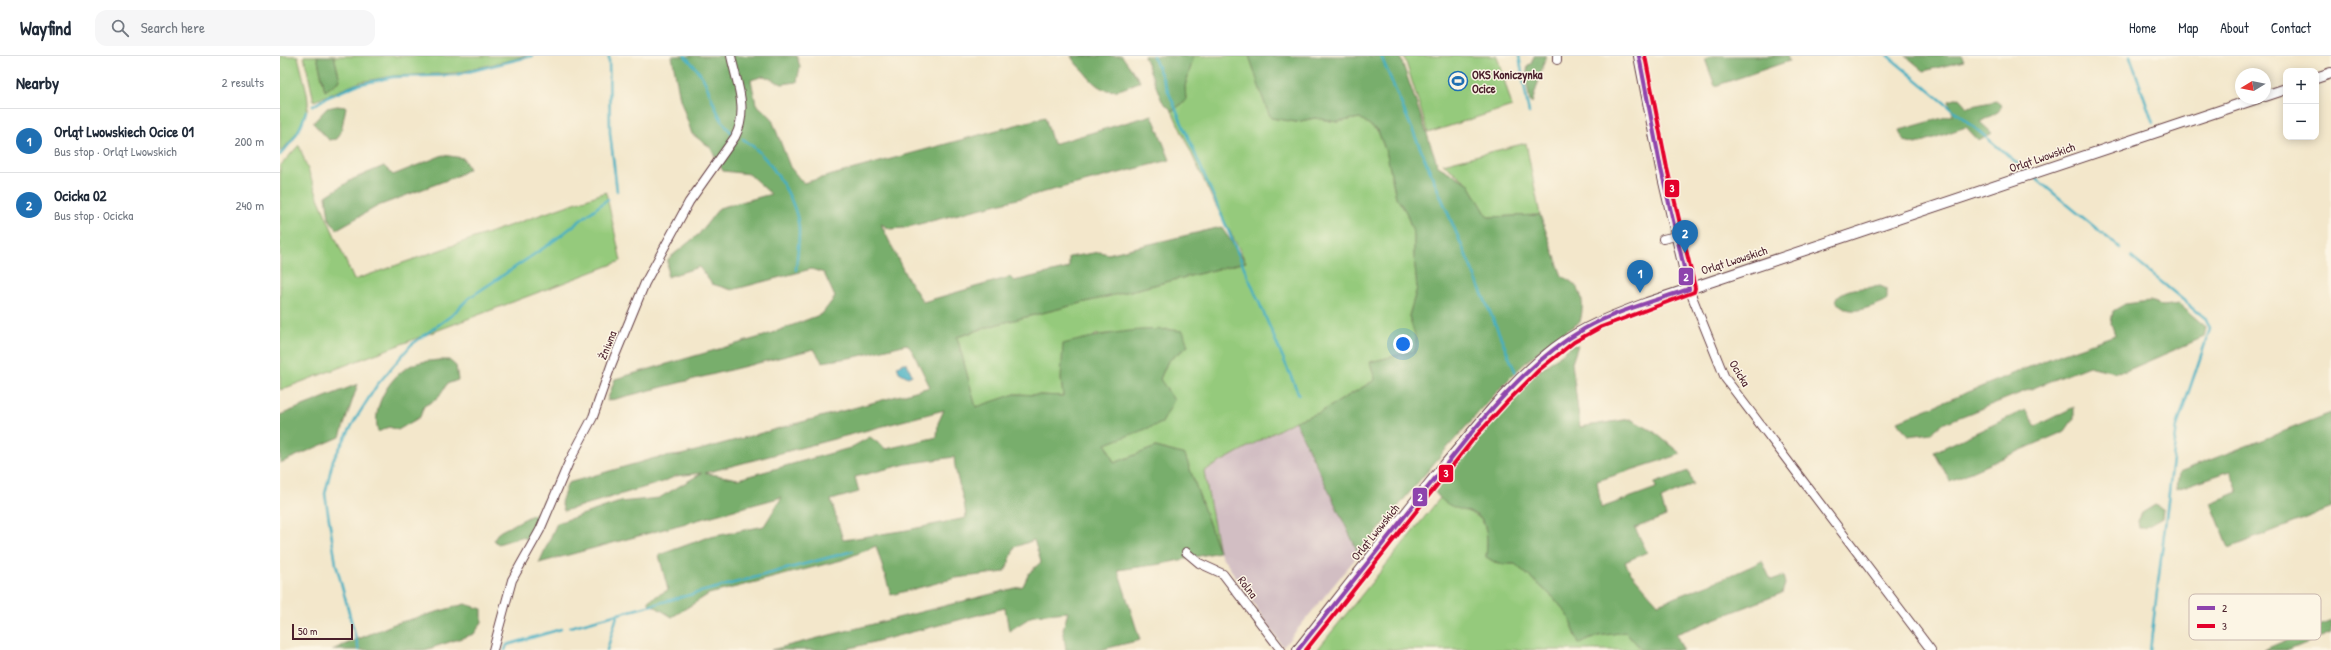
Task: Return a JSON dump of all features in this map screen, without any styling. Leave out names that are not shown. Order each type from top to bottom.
[{"type":"street","name":"Żniwna","points":[[493,650],[512,580],[540,530],[570,462],[593,417],[612,363],[645,283],[689,202],[740,128],[743,109],[731,56]]},
{"type":"street","name":"Ocicka","points":[[1639,56],[1676,236],[1689,289],[1725,378],[1930,650]]},
{"type":"street","points":[[2319,77],[2331,73]]},
{"type":"street","points":[[2271,94],[2283,90]]},
{"type":"street","name":"Orląt Lwowskich","points":[[1298,650],[1451,458],[1499,402],[1537,363],[1573,336],[1602,320],[1689,289],[2240,104]]},
{"type":"street","points":[[1663,239],[1676,236]]},
{"type":"street","name":"Rolna","points":[[1186,552],[1199,563],[1223,574],[1281,650]]},
{"type":"shaded area","points":[[1295,421],[1359,554],[1283,647],[1219,552],[1204,471]]},
{"type":"green space","points":[[280,56],[298,56],[306,88],[308,105],[298,131],[280,152]]},
{"type":"green space","points":[[304,56],[317,56],[325,91],[340,80],[334,56],[527,56],[456,73],[393,76],[360,82],[314,101]]},
{"type":"green space","points":[[317,56],[334,56],[340,80],[325,91]]},
{"type":"green space","points":[[672,56],[797,56],[800,67],[797,82],[782,84],[764,76],[751,80],[756,104],[771,117],[790,167],[803,183],[1045,117],[1053,144],[1152,115],[1170,160],[904,228],[890,229],[881,224],[906,276],[923,302],[1010,277],[1014,281],[1069,268],[1069,257],[1100,252],[1108,254],[1221,227],[1246,262],[998,324],[957,337],[976,407],[1015,394],[1063,396],[1061,378],[1063,344],[1093,337],[1138,330],[1183,331],[1188,346],[1168,361],[1160,379],[1174,400],[1162,423],[1106,444],[1114,463],[1156,447],[1185,455],[1219,552],[1161,564],[1118,570],[1140,640],[1100,650],[1066,650],[1063,629],[1068,612],[1034,615],[1009,631],[1005,608],[843,650],[771,650],[1023,586],[1029,573],[1041,562],[1034,540],[1015,547],[1005,572],[956,578],[891,595],[876,546],[842,560],[709,594],[672,617],[649,603],[649,600],[668,590],[659,555],[706,538],[764,526],[782,497],[539,563],[557,523],[620,502],[659,498],[702,473],[676,476],[663,482],[564,511],[561,502],[568,483],[655,458],[681,455],[930,387],[913,352],[907,344],[855,357],[822,362],[814,349],[607,401],[615,379],[764,336],[822,314],[835,297],[824,273],[811,269],[732,290],[712,284],[699,267],[667,277],[668,259],[699,234],[719,208],[771,194],[749,174],[723,171],[710,147],[692,134],[680,99]],"holes":[[[944,410],[938,423],[937,437],[886,449],[870,437],[850,448],[738,479],[705,473]],[[954,457],[966,518],[907,530],[843,540],[831,500],[859,492],[855,477],[906,464]]]},
{"type":"green space","points":[[1071,56],[1122,56],[1140,81],[1116,90],[1104,89],[1098,86],[1075,63]]},
{"type":"green space","points":[[1144,56],[1194,56],[1185,86],[1186,101],[1172,111],[1162,101]]},
{"type":"green space","points":[[1194,56],[1249,56],[1271,118],[1296,122],[1315,118],[1337,122],[1360,118],[1378,131],[1387,155],[1396,197],[1406,212],[1414,235],[1417,288],[1409,316],[1416,339],[1415,351],[1371,362],[1375,380],[1319,413],[1295,421],[1204,471],[1219,552],[1185,455],[1156,447],[1114,463],[1106,444],[1162,422],[1160,379],[1168,361],[1188,346],[1170,329],[1095,335],[1061,378],[1063,396],[1015,394],[976,408],[957,337],[998,324],[1246,262],[1212,198],[1172,111],[1186,101],[1185,86]]},
{"type":"green space","points":[[1249,56],[1400,56],[1438,166],[1468,183],[1488,217],[1540,215],[1562,276],[1574,285],[1581,295],[1582,314],[1580,322],[1534,355],[1508,379],[1442,454],[1359,554],[1295,421],[1319,413],[1375,380],[1370,362],[1415,351],[1416,339],[1409,316],[1417,288],[1414,235],[1406,212],[1396,197],[1387,155],[1378,131],[1360,118],[1337,122],[1315,118],[1296,122],[1271,118],[1264,103]]},
{"type":"green space","name":"OKS Koniczynka Ocice","points":[[1404,56],[1497,56],[1512,106],[1428,133]]},
{"type":"green space","points":[[1534,56],[1546,56],[1532,103],[1530,101],[1526,79],[1528,65],[1531,64]]},
{"type":"green space","points":[[1712,56],[1787,56],[1789,61],[1715,86],[1705,59]]},
{"type":"green space","points":[[1906,56],[1961,56],[1964,61],[1924,71]]},
{"type":"green space","points":[[1959,98],[1967,107],[1996,101],[2002,106],[1996,113],[1980,122],[1992,133],[1979,141],[1966,127],[1916,144],[1904,141],[1900,130],[1953,115],[1949,101]]},
{"type":"green space","points":[[337,106],[346,107],[341,132],[337,139],[329,140],[313,123],[327,108]]},
{"type":"green space","points":[[1526,143],[1540,215],[1488,217],[1468,183],[1443,164]]},
{"type":"green space","points":[[299,145],[319,200],[354,280],[606,192],[621,261],[280,390],[280,166]]},
{"type":"green space","points":[[443,155],[463,158],[469,169],[455,177],[378,206],[337,229],[329,219],[326,196],[353,179],[384,166],[393,175]]},
{"type":"green space","points":[[1880,286],[1887,289],[1887,300],[1880,304],[1864,309],[1849,310],[1837,303],[1836,299],[1844,292]]},
{"type":"green space","points":[[2150,301],[2163,306],[2179,304],[2206,327],[2204,337],[2126,371],[2114,372],[2089,366],[1942,424],[1931,433],[1908,436],[1898,421],[2061,354],[2115,335],[2111,323],[2113,311],[2125,304]]},
{"type":"green space","points":[[1573,345],[1578,345],[1572,363],[1580,427],[1630,419],[1653,431],[1681,454],[1597,481],[1601,508],[1656,488],[1655,483],[1688,471],[1693,484],[1661,499],[1666,516],[1635,528],[1647,552],[1625,562],[1630,572],[1658,604],[1762,561],[1771,580],[1783,576],[1785,584],[1782,593],[1676,634],[1683,650],[1642,650],[1626,632],[1598,636],[1579,644],[1568,615],[1554,598],[1515,564],[1498,564],[1486,557],[1487,537],[1484,524],[1479,517],[1444,502],[1435,492],[1514,395],[1538,372]]},
{"type":"green space","points":[[449,360],[456,366],[458,380],[447,384],[437,399],[424,406],[420,417],[398,430],[389,427],[378,432],[377,412],[384,392],[390,383],[397,375],[414,364]]},
{"type":"green space","points":[[358,384],[340,437],[280,463],[280,415]]},
{"type":"green space","points":[[2074,407],[2074,418],[2065,431],[1950,481],[1934,452],[2025,410],[2036,426]]},
{"type":"green space","points":[[2331,413],[2331,508],[2229,548],[2211,503],[2238,492],[2230,471],[2177,489],[2179,472]]},
{"type":"green space","points":[[549,492],[555,492],[532,540],[521,537],[498,544],[494,540],[497,534],[501,531],[538,512]]},
{"type":"green space","points":[[1440,498],[1471,513],[1483,522],[1486,530],[1487,541],[1486,557],[1498,564],[1515,564],[1554,598],[1568,615],[1579,644],[1598,636],[1626,632],[1642,650],[1317,650]]},
{"type":"green space","points":[[2155,505],[2163,509],[2162,518],[2145,528],[2139,528],[2138,521],[2142,513]]},
{"type":"green space","points":[[465,604],[482,609],[482,622],[474,634],[425,650],[332,650],[394,624]]},
{"type":"green space","points":[[2331,621],[2331,633],[2321,637],[2321,625]]},
{"type":"green space","points":[[2286,640],[2314,640],[2289,650],[2263,650]]},
{"type":"water","points":[[907,363],[912,375],[908,377],[899,372],[897,366]]},
{"type":"waterway","points":[[313,106],[326,98],[356,85],[393,77],[456,75],[532,56]]},
{"type":"waterway","points":[[609,56],[610,133],[617,191]]},
{"type":"waterway","points":[[685,56],[703,78],[718,114],[732,133]]},
{"type":"waterway","points":[[1153,56],[1299,395]]},
{"type":"waterway","points":[[1381,56],[1516,373]]},
{"type":"waterway","points":[[1519,56],[1529,113]]},
{"type":"waterway","points":[[1888,56],[2028,172]]},
{"type":"waterway","points":[[2130,56],[2153,123]]},
{"type":"waterway","points":[[280,155],[296,135],[302,124],[306,111]]},
{"type":"waterway","points":[[743,139],[762,155],[780,179],[793,206],[799,230],[796,270]]},
{"type":"waterway","points":[[2034,177],[2120,248]]},
{"type":"waterway","points":[[359,650],[336,564],[325,494],[333,460],[355,420],[377,385],[411,345],[452,315],[469,298],[551,243],[608,199]]},
{"type":"waterway","points":[[2131,257],[2205,318],[2210,329],[2177,426],[2150,650]]},
{"type":"waterway","points":[[570,627],[853,551]]},
{"type":"waterway","points":[[607,650],[617,616]]},
{"type":"waterway","points":[[505,650],[507,645],[561,629]]},
{"type":"transit line","name":"2","points":[[1298,650],[1472,432],[1523,376],[1537,363],[1568,339],[1596,323],[1649,302],[1689,289],[1661,169],[1639,56]]},
{"type":"transit line","name":"3","points":[[1306,650],[1476,436],[1539,370],[1574,342],[1601,327],[1694,292],[1695,288],[1667,168],[1645,56]]},
{"type":"place","name":"OKS Koniczynka Ocice","points":[[1458,81]]},
{"type":"place","name":"Ocicka 02","points":[[1685,253]]},
{"type":"place","name":"Orląt Lwowskiech Ocice 01","points":[[1640,293]]}]
